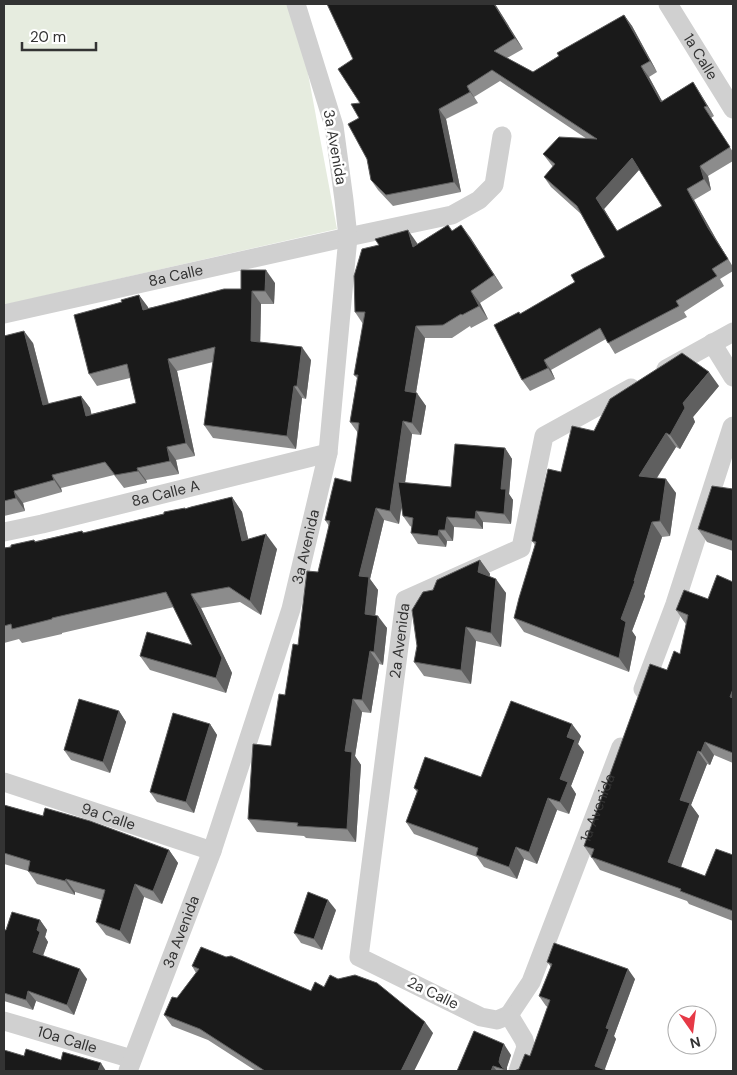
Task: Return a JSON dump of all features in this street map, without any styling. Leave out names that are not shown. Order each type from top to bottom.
[{"type":"street","name":"3a Avenida","points":[[130,1065],[212,851],[291,609],[328,453],[348,237],[334,126],[296,4]]},
{"type":"street","name":"1a Calle","points":[[668,4],[733,109]]},
{"type":"street","name":"8a Calle","points":[[4,314],[452,215],[479,200],[494,185],[502,136]]},
{"type":"street","name":"2a Avenida","points":[[359,957],[405,600],[521,548],[544,436],[733,332]]},
{"type":"street","points":[[712,344],[733,376]]},
{"type":"street","points":[[636,706],[675,604],[733,426]]},
{"type":"street","name":"8a Calle A","points":[[4,532],[328,453]]},
{"type":"street","name":"1a Avenida","points":[[509,1015],[531,982],[626,733]]},
{"type":"street","name":"9a Calle","points":[[4,782],[212,851]]},
{"type":"street","name":"2a Calle","points":[[359,957],[481,1017],[497,1020],[509,1015]]},
{"type":"street","points":[[509,1015],[524,1040],[526,1047],[518,1071]]},
{"type":"street","name":"10a Calle","points":[[4,1021],[130,1065]]},
{"type":"shaded area","points":[[4,4],[295,4],[337,229],[4,305]]},
{"type":"building","points":[[327,4],[494,4],[515,38],[494,51],[533,72],[559,56],[557,53],[624,15],[650,61],[641,66],[661,102],[693,82],[707,106],[704,107],[730,147],[700,166],[704,179],[687,189],[708,228],[728,259],[712,269],[717,276],[676,301],[679,306],[608,343],[600,328],[544,360],[548,368],[522,380],[494,325],[519,312],[520,314],[575,282],[571,275],[605,257],[577,206],[544,177],[555,164],[543,154],[559,137],[597,139],[492,70],[467,86],[470,92],[439,109],[454,182],[386,195],[371,180],[367,159],[348,124],[359,118],[351,104],[360,103],[338,69],[353,59]],"holes":[[[632,158],[662,206],[617,231],[596,198]]]},
{"type":"building","points":[[448,225],[452,231],[461,225],[494,275],[471,291],[479,306],[443,325],[416,326],[405,391],[417,393],[412,423],[403,421],[390,511],[376,508],[359,576],[369,577],[365,614],[378,616],[374,652],[370,651],[362,700],[353,699],[345,751],[352,752],[347,829],[297,826],[298,823],[248,819],[253,744],[271,746],[279,694],[285,695],[293,644],[298,645],[307,571],[318,572],[330,521],[325,520],[335,478],[351,482],[359,423],[350,422],[358,375],[354,375],[365,312],[355,312],[354,276],[362,249],[379,245],[375,239],[408,230],[413,247]]},
{"type":"building","points":[[241,270],[266,270],[265,291],[252,291],[251,341],[302,347],[297,386],[294,386],[287,436],[204,425],[215,347],[168,359],[186,443],[167,447],[170,461],[137,468],[138,471],[115,475],[105,462],[52,475],[54,480],[14,491],[16,498],[4,501],[4,336],[24,331],[43,405],[81,396],[86,416],[136,403],[127,364],[89,374],[74,315],[122,302],[121,300],[139,295],[143,310],[224,289],[241,289]]},
{"type":"building","points":[[682,353],[709,372],[683,403],[685,408],[670,435],[666,433],[639,476],[666,479],[660,521],[652,522],[635,581],[621,619],[626,622],[619,658],[514,618],[536,542],[532,541],[548,469],[561,472],[572,426],[594,431],[610,399]]},
{"type":"building","points":[[455,444],[505,448],[501,489],[506,489],[504,514],[476,511],[475,519],[447,517],[445,530],[439,530],[438,536],[411,533],[413,518],[403,516],[398,482],[451,487]]},
{"type":"building","points":[[712,486],[733,489],[733,541],[698,529]]},
{"type":"building","points":[[232,497],[242,541],[266,534],[250,601],[229,587],[191,594],[222,658],[216,678],[140,656],[147,632],[192,645],[166,592],[12,629],[11,624],[4,626],[4,548],[34,540],[35,542],[82,531],[83,533]]},
{"type":"building","points":[[480,560],[478,572],[496,579],[491,633],[466,627],[461,670],[414,662],[417,646],[412,610],[423,592],[433,590],[437,580]]},
{"type":"building","points":[[717,575],[733,582],[733,689],[730,697],[733,698],[733,753],[705,742],[701,752],[698,751],[680,800],[690,803],[668,862],[705,876],[716,849],[733,855],[733,911],[680,891],[681,889],[591,857],[594,849],[584,846],[650,664],[667,670],[674,651],[680,654],[688,615],[676,610],[684,590],[708,599]]},
{"type":"building","points":[[79,699],[119,711],[103,762],[64,750]]},
{"type":"building","points":[[511,701],[572,724],[567,737],[575,740],[560,779],[568,782],[560,802],[548,798],[529,852],[516,847],[509,867],[476,855],[478,848],[406,822],[418,790],[414,788],[425,757],[481,777]]},
{"type":"building","points":[[173,713],[210,724],[186,802],[150,792]]},
{"type":"building","points":[[4,805],[43,816],[45,808],[90,821],[169,850],[153,891],[135,884],[120,931],[96,922],[105,890],[28,871],[30,861],[4,853]]},
{"type":"building","points":[[308,892],[328,900],[314,939],[294,933]]},
{"type":"building","points":[[12,912],[40,920],[37,930],[40,932],[33,952],[80,969],[67,1005],[28,991],[26,1000],[4,993],[4,930],[6,930]]},
{"type":"building","points":[[554,943],[628,969],[606,1028],[609,1029],[595,1066],[605,1071],[514,1071],[519,1069],[525,1054],[530,1056],[550,1000],[539,996],[552,964],[547,962]]},
{"type":"building","points":[[201,947],[226,957],[231,956],[311,991],[315,982],[324,987],[330,975],[338,979],[355,975],[377,983],[425,1022],[401,1071],[265,1071],[200,1029],[164,1015],[172,997],[177,998],[199,969],[192,966]]},
{"type":"building","points":[[474,1031],[504,1044],[499,1062],[506,1070],[493,1066],[491,1071],[457,1071]]},
{"type":"building","points":[[26,1049],[61,1060],[63,1052],[101,1063],[98,1071],[4,1071],[4,1050],[24,1056]]}]
